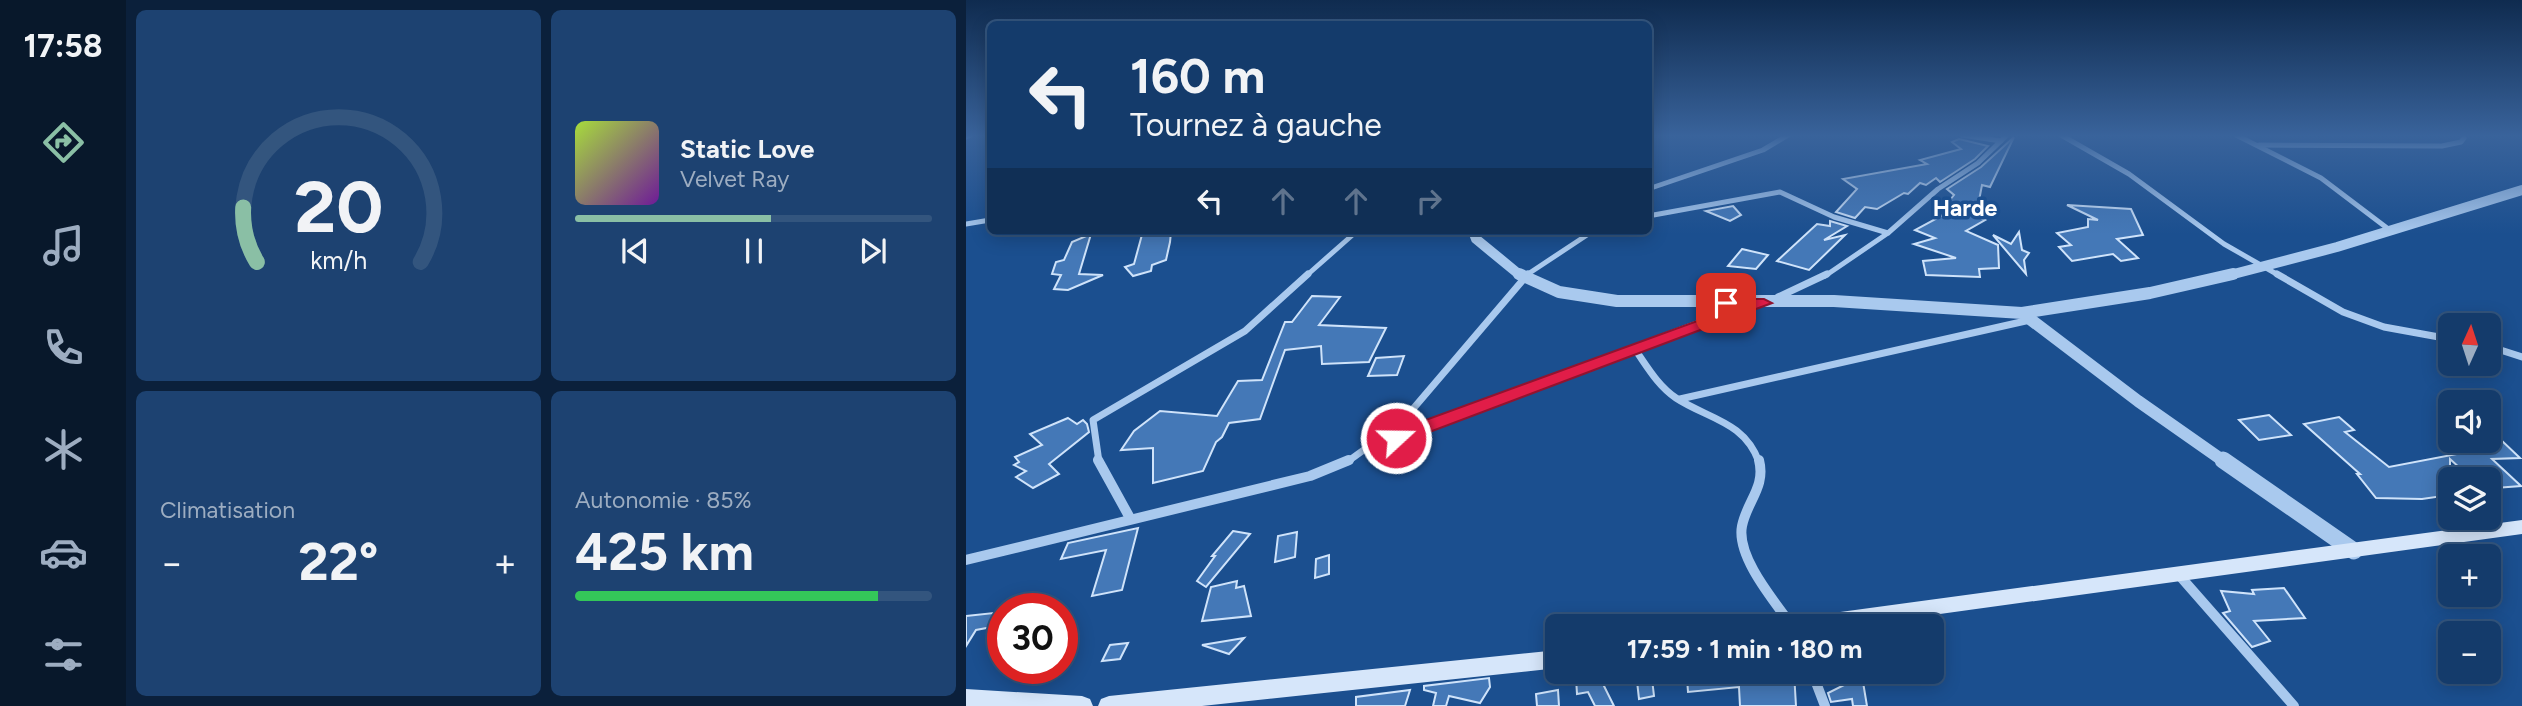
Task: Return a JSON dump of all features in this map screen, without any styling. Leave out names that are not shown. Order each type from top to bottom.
[{"type":"main road","points":[[1882,614],[2522,527]]},
{"type":"main road","points":[[1109,706],[1545,660]]},
{"type":"main road","points":[[966,699],[1082,706]]},
{"type":"street","points":[[1652,188],[1710,168]]},
{"type":"street","points":[[1371,447],[1634,348],[1764,303],[1819,280],[1888,233],[1938,189],[1970,168]]},
{"type":"street","points":[[2118,168],[2224,244],[2264,269],[2364,322],[2438,337]]},
{"type":"street","points":[[2302,168],[2321,178],[2391,231]]},
{"type":"street","points":[[1680,399],[2026,316],[2264,269],[2522,190]]},
{"type":"street","points":[[1652,215],[1780,192],[1834,217],[1888,233]]},
{"type":"street","points":[[966,224],[987,220]]},
{"type":"street","points":[[1130,518],[1098,460],[1093,421],[1128,397],[1244,331],[1352,235]]},
{"type":"street","points":[[1474,235],[1523,278],[1559,292],[1617,301],[1834,301],[2026,316],[2138,401],[2354,551]]},
{"type":"street","points":[[966,560],[1310,476],[1345,463],[1401,423],[1523,278],[1562,249],[1587,235]]},
{"type":"street","points":[[1634,348],[1662,388],[1733,423],[1759,459],[1763,484],[1744,519],[1741,540],[1759,579],[1785,614]]},
{"type":"street","points":[[2501,350],[2522,357]]},
{"type":"street","points":[[2177,574],[2294,706]]},
{"type":"street","points":[[1817,684],[1825,706]]},
{"type":"building","points":[[1905,168],[1961,168],[1940,182],[1936,178],[1926,185],[1920,183],[1908,194],[1904,193],[1877,209],[1865,207],[1855,218],[1836,212],[1857,189],[1843,179]]},
{"type":"building","points":[[1980,168],[1999,168],[1990,187],[1982,185],[1976,216],[1985,220],[1966,231],[1998,245],[1999,268],[1979,269],[1980,277],[1926,275],[1923,261],[1956,258],[1914,244],[1935,238],[1915,230],[1956,208],[1946,205],[1954,195],[1947,189]]},
{"type":"building","points":[[2067,205],[2131,209],[2143,235],[2117,239],[2138,258],[2121,261],[2113,254],[2072,261],[2059,247],[2071,245],[2057,233],[2088,227],[2088,219],[2098,220]]},
{"type":"building","points":[[1733,206],[1741,215],[1730,221],[1706,211]]},
{"type":"building","points":[[1830,221],[1847,226],[1824,240],[1845,235],[1809,270],[1777,261],[1817,224],[1830,226]]},
{"type":"building","points":[[2019,232],[2022,250],[2029,253],[2024,260],[2026,274],[1993,235],[2011,244]]},
{"type":"building","points":[[1091,235],[1079,274],[1103,275],[1068,290],[1054,289],[1061,275],[1052,274],[1056,262],[1064,260],[1072,242]]},
{"type":"building","points":[[1142,235],[1171,235],[1166,260],[1152,265],[1151,271],[1133,276],[1125,267],[1134,264]]},
{"type":"building","points":[[1742,249],[1768,255],[1756,269],[1728,266]]},
{"type":"building","points":[[1312,296],[1340,297],[1319,325],[1386,328],[1369,362],[1322,364],[1321,346],[1285,350],[1260,419],[1229,423],[1222,437],[1216,442],[1203,471],[1153,483],[1153,448],[1121,450],[1134,431],[1160,411],[1217,416],[1238,381],[1262,380],[1285,322],[1292,322]]},
{"type":"building","points":[[1404,356],[1397,375],[1368,376],[1376,358]]},
{"type":"building","points":[[2269,415],[2291,435],[2259,440],[2239,420]]},
{"type":"building","points":[[2339,417],[2354,430],[2345,432],[2389,467],[2456,453],[2501,453],[2501,440],[2520,458],[2492,459],[2501,467],[2459,467],[2450,459],[2450,467],[2438,467],[2438,497],[2376,498],[2357,474],[2360,474],[2304,424]]},
{"type":"building","points":[[1068,418],[1077,424],[1083,420],[1089,432],[1049,464],[1059,474],[1033,488],[1016,477],[1026,471],[1014,465],[1019,462],[1015,457],[1042,445],[1030,434]]},
{"type":"building","points":[[2501,467],[2521,486],[2501,488]]},
{"type":"building","points":[[1138,528],[1122,590],[1092,596],[1106,550],[1061,559],[1068,543]]},
{"type":"building","points":[[1233,531],[1250,534],[1206,587],[1197,581],[1215,556],[1212,556]]},
{"type":"building","points":[[1297,532],[1295,557],[1275,562],[1278,536]]},
{"type":"building","points":[[1329,555],[1329,574],[1315,578],[1316,559]]},
{"type":"building","points":[[1237,581],[1236,588],[1244,586],[1251,616],[1202,621],[1211,587]]},
{"type":"building","points":[[2284,588],[2305,618],[2254,621],[2270,641],[2252,647],[2223,613],[2230,611],[2221,591],[2254,594],[2252,590]]},
{"type":"building","points":[[987,614],[987,628],[976,630],[966,646],[966,616]]},
{"type":"building","points":[[1244,638],[1229,654],[1202,645]]},
{"type":"building","points":[[1128,643],[1120,659],[1102,661],[1110,645]]},
{"type":"building","points":[[1489,678],[1490,687],[1480,703],[1449,696],[1446,706],[1433,706],[1436,693],[1424,690],[1424,686]]},
{"type":"building","points":[[1576,684],[1603,684],[1614,706],[1595,706],[1588,692],[1577,694]]},
{"type":"building","points":[[1637,684],[1653,684],[1654,696],[1639,699]]},
{"type":"building","points":[[1687,684],[1795,684],[1796,706],[1740,706],[1739,687],[1688,692]]},
{"type":"building","points":[[1846,684],[1863,684],[1867,706],[1853,706],[1852,699],[1831,702],[1828,693]]},
{"type":"building","points":[[1410,690],[1405,706],[1356,706],[1356,697]]},
{"type":"building","points":[[1558,690],[1559,706],[1537,706],[1536,694]]},
{"type":"district","name":"Harde","points":[[1965,208]]},
{"type":"route","points":[[1396,438],[1702,322],[1764,303],[1726,303]]}]
